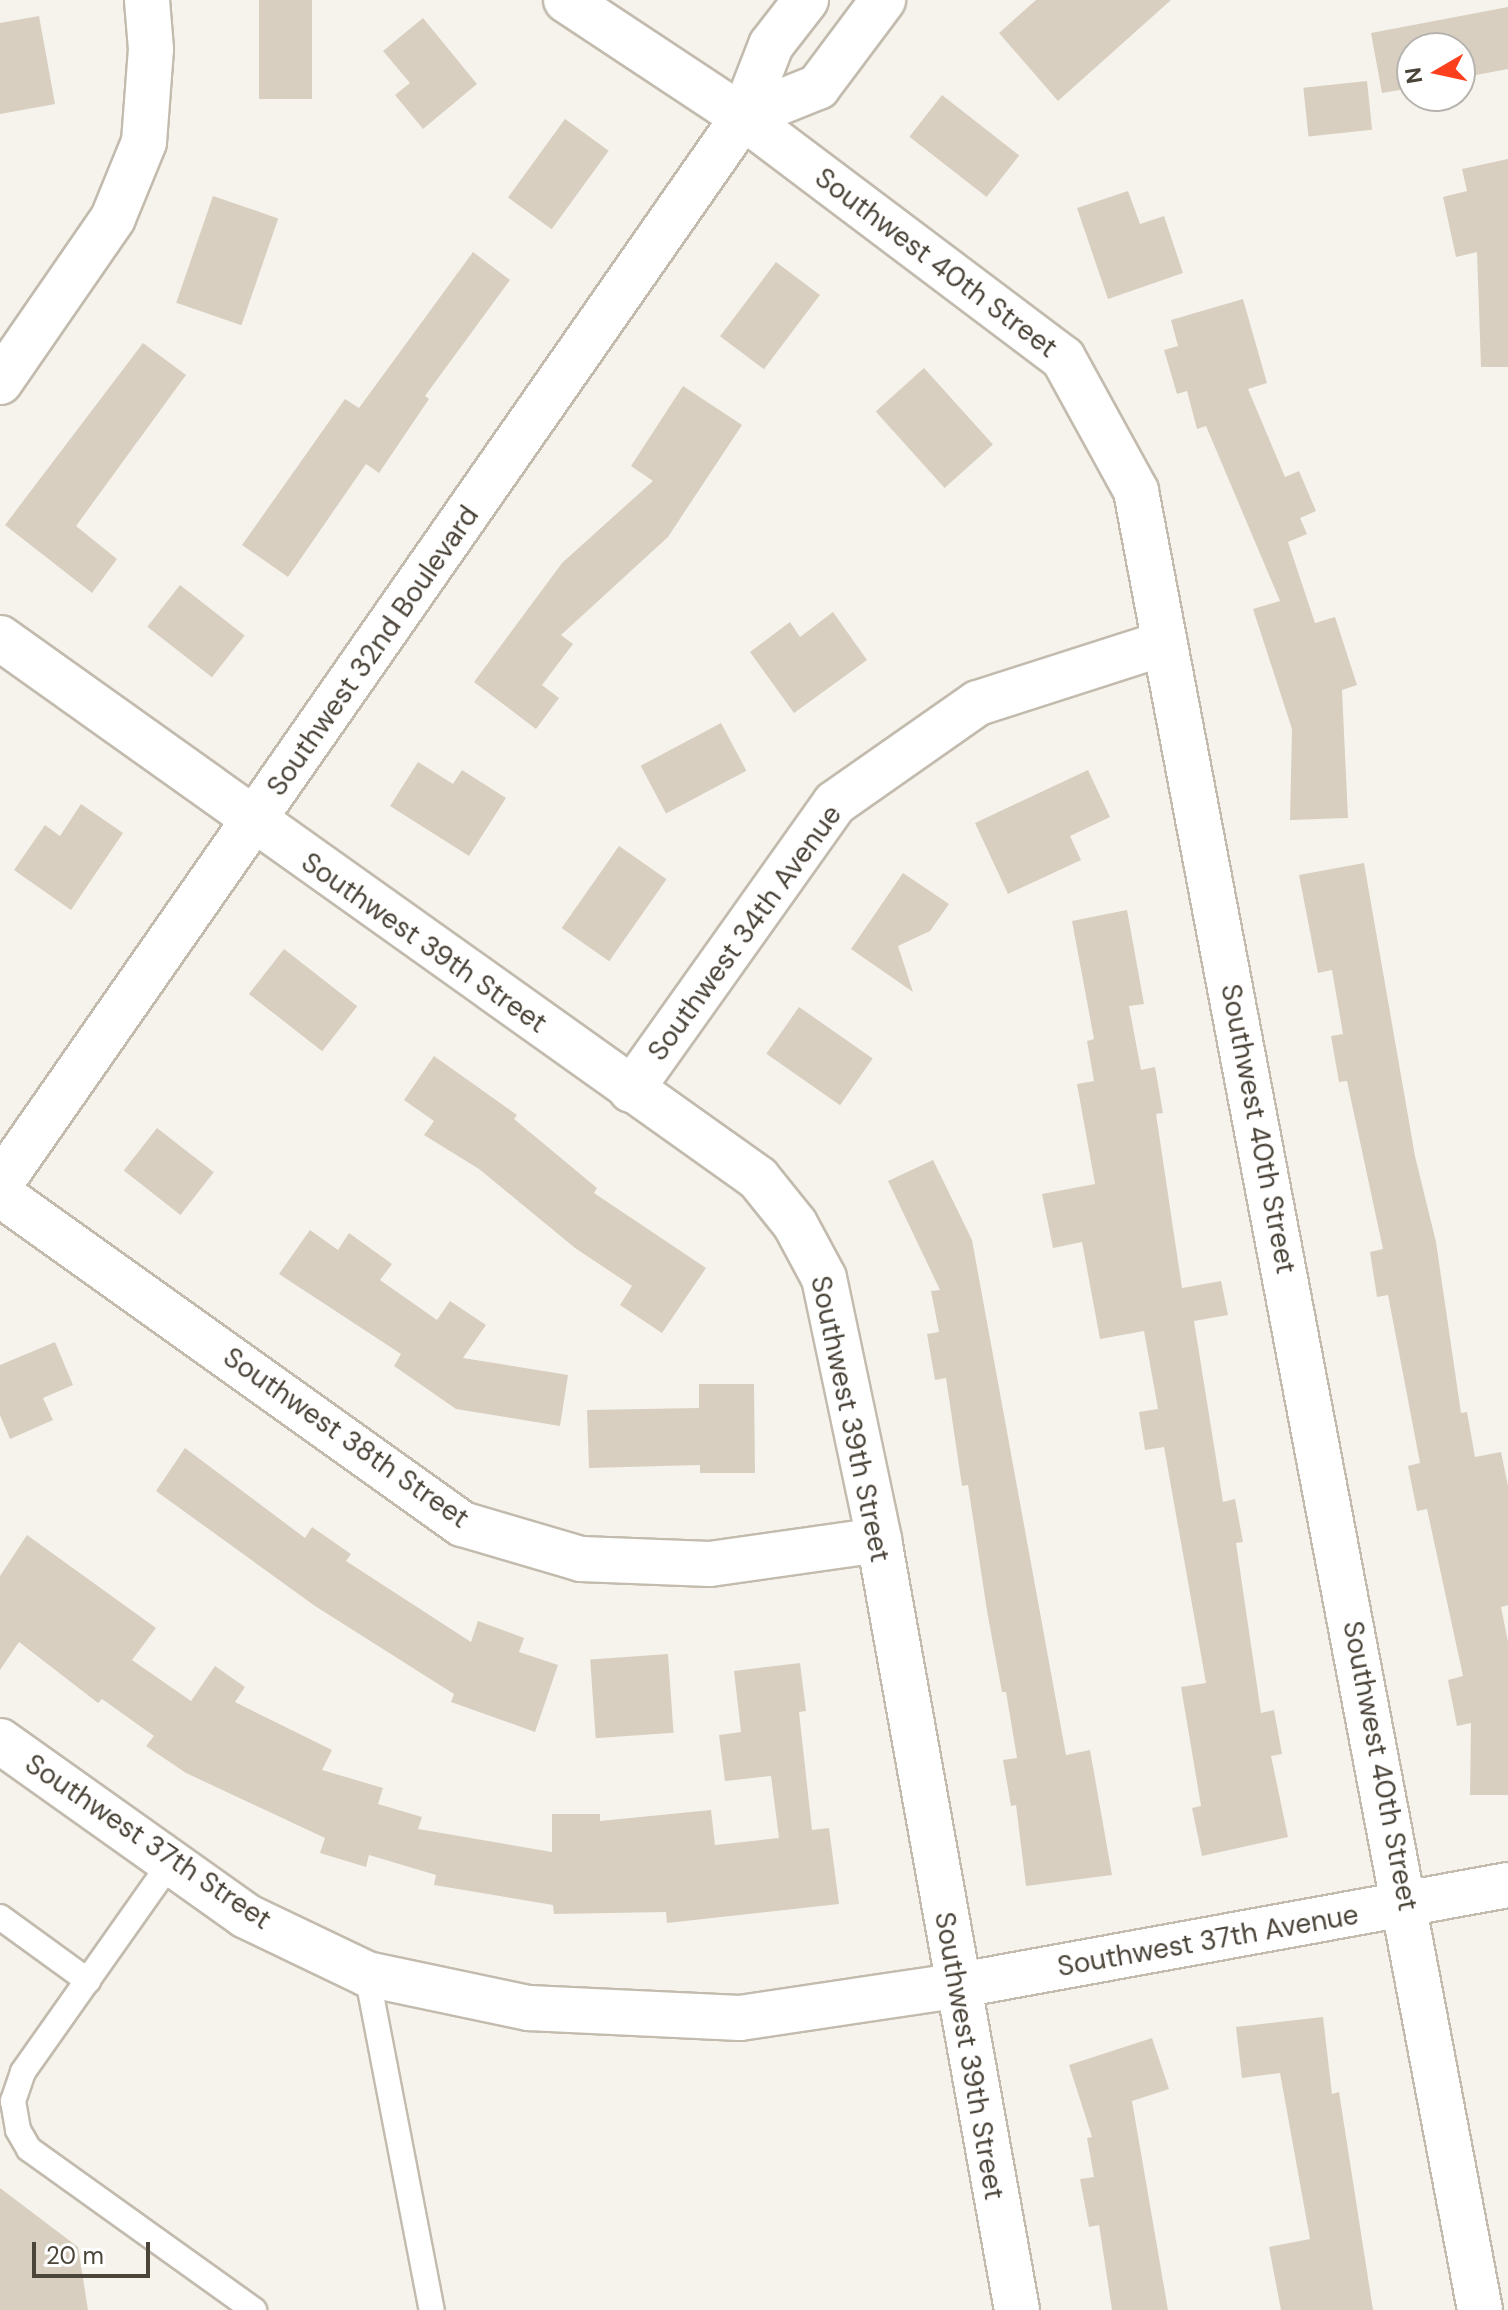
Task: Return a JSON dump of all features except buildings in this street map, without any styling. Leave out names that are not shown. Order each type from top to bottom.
[{"type":"street","points":[[0,382],[113,218],[144,142],[151,49],[147,0]]},
{"type":"street","name":"Southwest 40th Street","points":[[566,0],[743,117],[1063,358],[1136,491],[1406,1905],[1480,2310]]},
{"type":"street","name":"Southwest 32nd Boulevard","points":[[0,1184],[743,117],[771,45],[806,0]]},
{"type":"street","points":[[743,117],[818,87],[883,0]]},
{"type":"street","name":"Southwest 39th Street","points":[[0,638],[254,823],[758,1178],[795,1224],[824,1278],[879,1540],[955,1986],[1017,2310]]},
{"type":"street","name":"Southwest 34th Avenue","points":[[631,1090],[835,803],[978,703],[1165,643]]},
{"type":"street","name":"Southwest 38th Street","points":[[0,1194],[462,1524],[581,1559],[681,1563],[710,1564],[879,1540]]},
{"type":"street","name":"Southwest 37th Street","points":[[0,1741],[246,1916],[367,1974],[529,2008],[740,2018],[955,1986]]},
{"type":"street","name":"Southwest 37th Avenue","points":[[955,1986],[1508,1885]]},
{"type":"lane","points":[[171,1862],[23,2072],[13,2101],[18,2130],[29,2149],[254,2310]]},
{"type":"lane","points":[[0,1917],[88,1981]]},
{"type":"lane","points":[[367,1974],[432,2310]]}]
